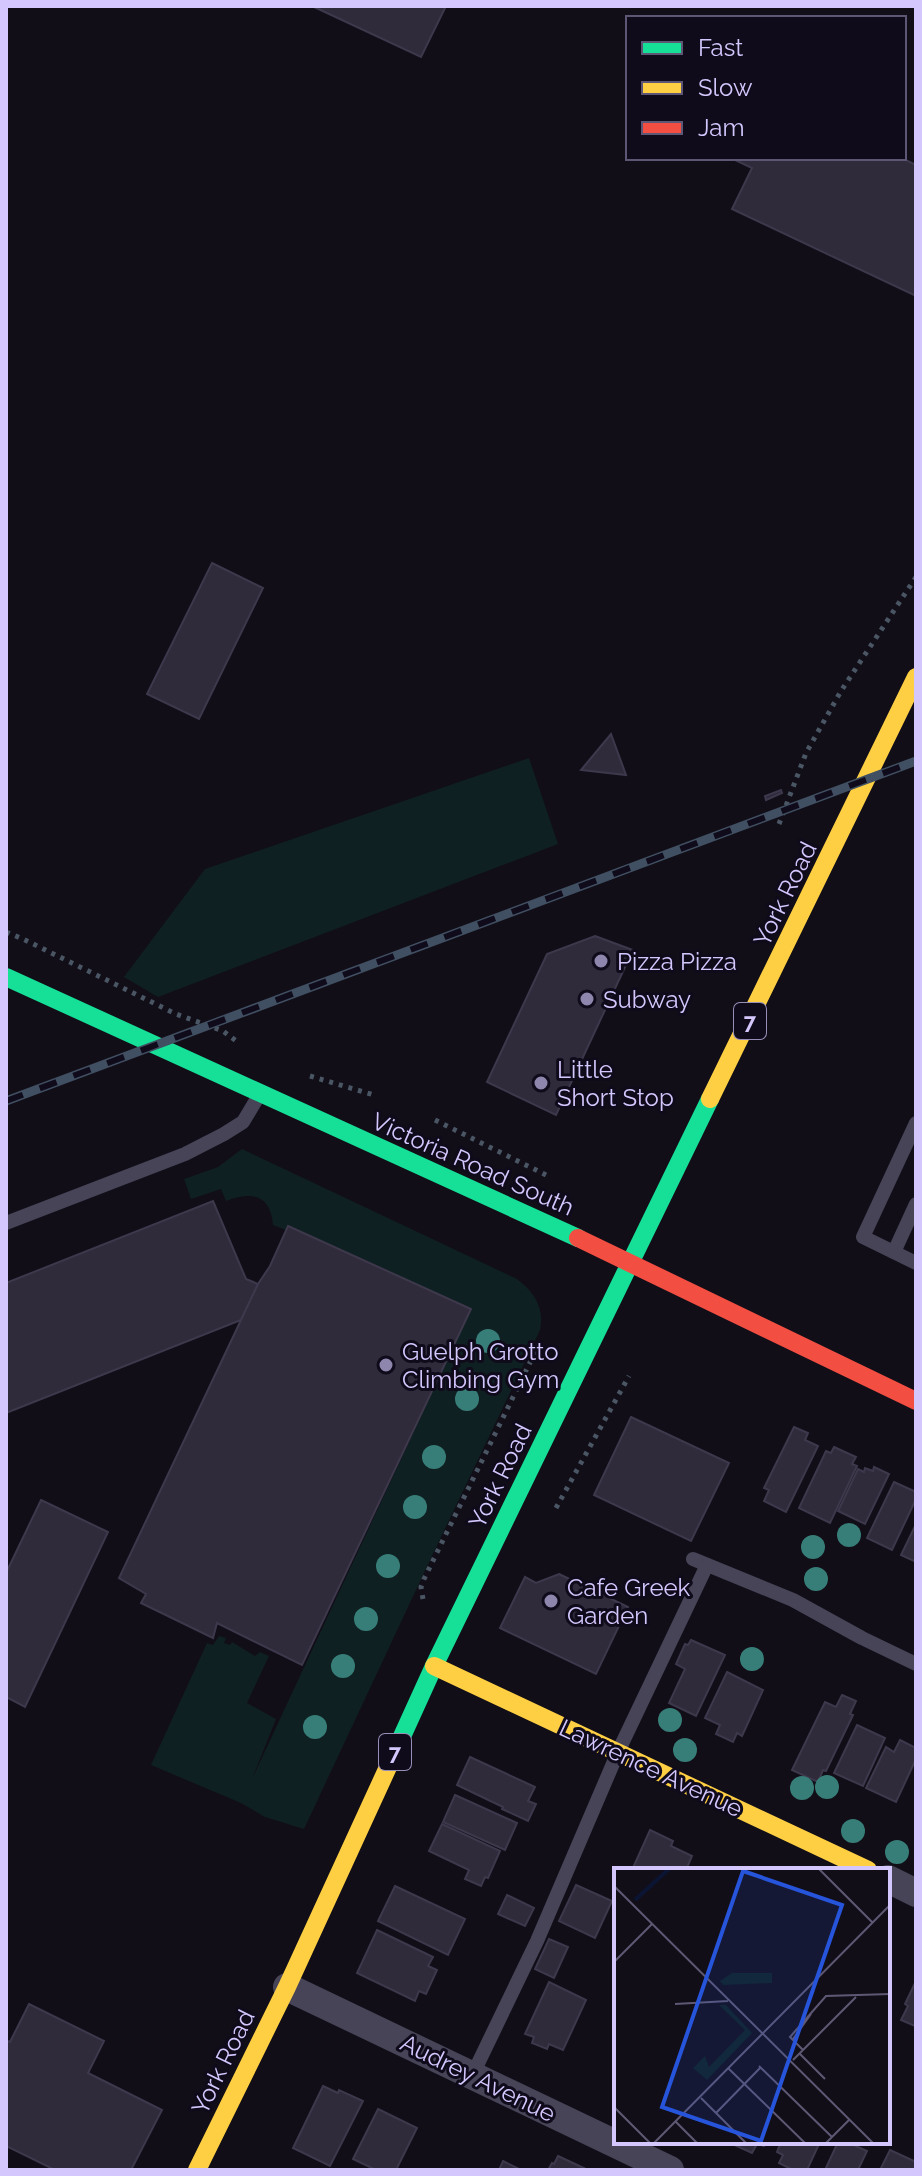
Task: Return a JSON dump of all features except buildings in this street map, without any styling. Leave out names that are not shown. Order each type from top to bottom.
[{"type":"main road","name":"York Road","points":[[197,2170],[287,1987],[434,1666],[916,677]]},
{"type":"main road","name":"Victoria Road South","points":[[6,977],[632,1263],[916,1401]]},
{"type":"main road","name":"Lawrence Avenue","points":[[434,1666],[864,1868]]},
{"type":"street","points":[[890,1880],[916,1893]]},
{"type":"street","name":"Audrey Avenue","points":[[287,1987],[614,2143]]},
{"type":"street","name":"Audrey Avenue","points":[[615,2144],[670,2170]]},
{"type":"lane","points":[[6,1223],[185,1154],[243,1122],[260,1093]]},
{"type":"lane","points":[[916,1123],[863,1237],[916,1263]]},
{"type":"lane","points":[[894,1252],[916,1204]]},
{"type":"lane","points":[[472,2076],[537,1941],[700,1562],[793,1600],[916,1664]]},
{"type":"path","points":[[779,824],[806,753],[841,691],[916,577]]},
{"type":"path","points":[[6,932],[176,1014],[223,1031],[244,1047]]},
{"type":"path","points":[[305,1074],[374,1095]]},
{"type":"path","points":[[435,1120],[546,1175]]},
{"type":"path","points":[[421,1587],[541,1340]]},
{"type":"shaded area","points":[[529,758],[558,844],[158,997],[124,977],[205,869]]},
{"type":"shaded area","points":[[242,1149],[517,1279],[533,1295],[541,1315],[540,1330],[304,1829],[265,1817],[241,1803],[151,1765],[207,1643],[213,1645],[219,1636],[226,1638],[224,1643],[230,1645],[232,1642],[255,1656],[260,1652],[269,1656],[247,1703],[276,1719],[252,1779],[471,1309],[289,1226],[286,1230],[273,1225],[268,1206],[258,1198],[243,1196],[226,1201],[221,1189],[191,1199],[184,1179],[218,1167]]},
{"type":"railway","points":[[6,1101],[916,761]]},
{"type":"traffic: fast","points":[[6,977],[578,1238]]},
{"type":"traffic: fast","points":[[394,1754],[710,1099]]},
{"type":"traffic: slow","points":[[710,1099],[916,677]]},
{"type":"traffic: slow","points":[[434,1666],[864,1868]]},
{"type":"traffic: slow","points":[[197,2170],[287,1987],[394,1754]]},
{"type":"traffic: jam","points":[[578,1238],[916,1401]]},
{"type":"place","name":"Pizza Pizza","points":[[601,961]]},
{"type":"place","name":"Subway","points":[[587,999]]},
{"type":"place","name":"Little Short Stop","points":[[541,1083]]},
{"type":"place","name":"Guelph Grotto Climbing Gym","points":[[386,1365]]},
{"type":"place","name":"Cafe Greek Garden","points":[[551,1601]]}]
